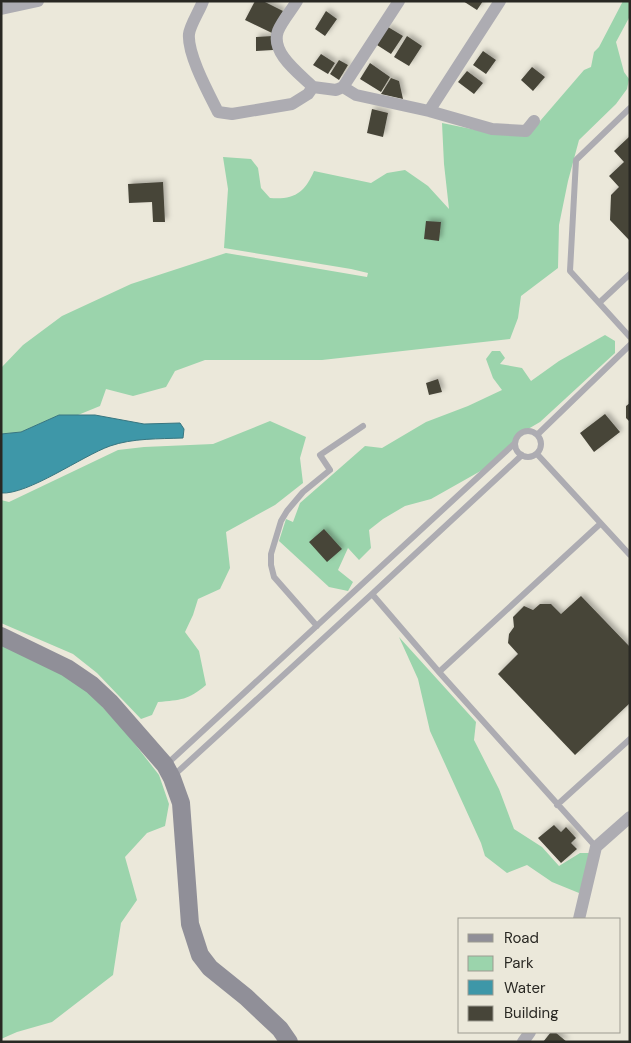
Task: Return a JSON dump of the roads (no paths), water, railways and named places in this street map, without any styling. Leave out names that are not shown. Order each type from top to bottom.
[{"type":"street","points":[[1,9],[38,1]]},
{"type":"street","points":[[203,1],[189,34],[192,51],[200,75],[218,112],[232,114],[292,104],[308,94],[313,87]]},
{"type":"street","points":[[297,1],[278,32],[277,41],[280,52],[313,87],[336,90],[343,87],[400,1]]},
{"type":"street","points":[[429,111],[500,1]]},
{"type":"street","points":[[343,87],[356,95],[429,111],[492,128],[526,131],[534,121]]},
{"type":"street","points":[[1,636],[68,668],[92,685],[110,702],[169,771],[181,803],[190,924],[200,955],[210,968],[246,997],[280,1029],[289,1042]]},
{"type":"street","points":[[580,918],[596,847],[630,817]]},
{"type":"lane","points":[[630,108],[576,160],[570,271],[630,337]]},
{"type":"lane","points":[[599,303],[630,274]]},
{"type":"lane","points":[[538,434],[630,345]]},
{"type":"lane","points":[[317,626],[274,577],[271,554],[281,521],[294,500],[330,470],[320,455],[363,426]]},
{"type":"lane","points":[[169,771],[317,626],[515,443],[519,434],[528,430],[538,434]]},
{"type":"lane","points":[[537,454],[541,444],[538,434]]},
{"type":"lane","points":[[515,443],[516,448],[522,455],[527,457],[537,454]]},
{"type":"lane","points":[[537,454],[630,555]]},
{"type":"lane","points":[[169,771],[372,594],[522,455]]},
{"type":"lane","points":[[439,672],[600,524]]},
{"type":"lane","points":[[372,594],[439,672],[596,847]]},
{"type":"lane","points":[[558,805],[630,740]]},
{"type":"water","points":[[59,415],[95,415],[144,424],[180,423],[184,429],[183,438],[137,440],[119,443],[98,451],[40,482],[12,492],[1,493],[1,434],[21,432]]}]
